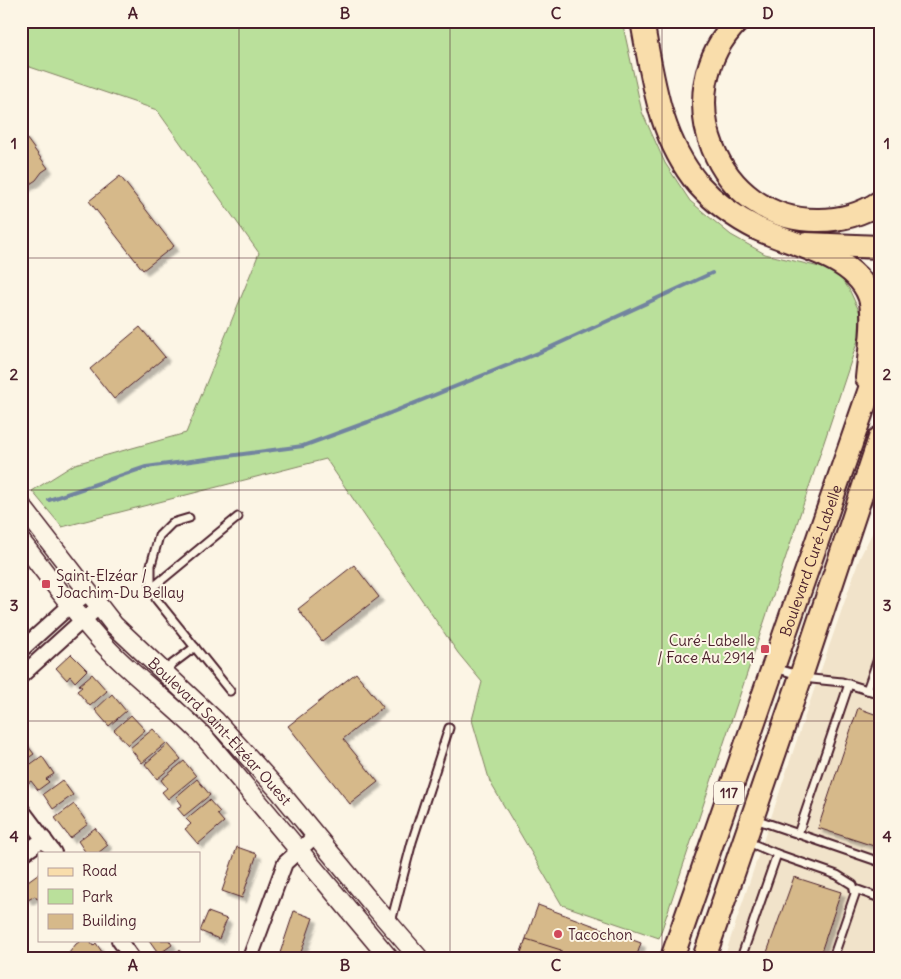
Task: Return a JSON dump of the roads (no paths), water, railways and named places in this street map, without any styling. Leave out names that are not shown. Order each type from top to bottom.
[{"type":"main road","points":[[642,21],[660,110],[668,135],[684,164],[705,191],[737,218],[770,235],[798,244],[847,268],[863,284],[870,297],[872,312],[864,406]]},
{"type":"main road","points":[[738,21],[715,52],[708,73],[704,95],[704,114],[713,151],[728,175],[754,201],[795,218],[814,220],[840,219],[880,202]]},
{"type":"main road","points":[[798,244],[880,247]]},
{"type":"main road","name":"Boulevard Curé-Labelle","points":[[672,958],[880,360]]},
{"type":"main road","name":"Boulevard Curé-Labelle","points":[[704,958],[880,438]]},
{"type":"street","name":"Boulevard Saint-Elzéar Ouest","points":[[21,505],[114,625],[216,721],[280,792],[419,958]]},
{"type":"street","name":"Boulevard Saint-Elzéar Ouest","points":[[21,541],[101,641],[121,662],[196,729],[300,849],[389,958]]},
{"type":"street","points":[[21,650],[88,593]]},
{"type":"street","points":[[21,676],[99,607]]},
{"type":"street","points":[[21,809],[53,852]]},
{"type":"street","points":[[250,958],[285,863],[316,835]]},
{"type":"street","points":[[21,855],[44,839]]},
{"type":"street","points":[[120,942],[132,958]]},
{"type":"lane","points":[[152,588],[238,517]]},
{"type":"lane","points":[[189,518],[172,524],[159,536],[151,564],[152,588],[156,599],[230,691]]},
{"type":"lane","points":[[163,671],[195,646]]},
{"type":"lane","points":[[867,690],[880,654]]},
{"type":"lane","points":[[772,667],[822,681],[833,680],[880,694]]},
{"type":"lane","points":[[798,834],[848,684]]},
{"type":"lane","points":[[390,925],[412,842],[449,728]]},
{"type":"lane","points":[[752,818],[880,862]]},
{"type":"lane","points":[[744,840],[843,878],[853,885],[855,894],[834,958]]},
{"type":"lane","points":[[742,958],[778,854]]},
{"type":"lane","points":[[855,890],[880,898]]},
{"type":"waterway","points":[[49,500],[146,467],[303,446],[368,422],[538,353],[712,273]]},
{"type":"place","name":"Saint-Elzéar / Joachim-Du Bellay","points":[[46,584]]},
{"type":"place","name":"Curé-Labelle / Face Au 2914","points":[[765,649]]},
{"type":"place","name":"Tacochon","points":[[558,934]]}]
